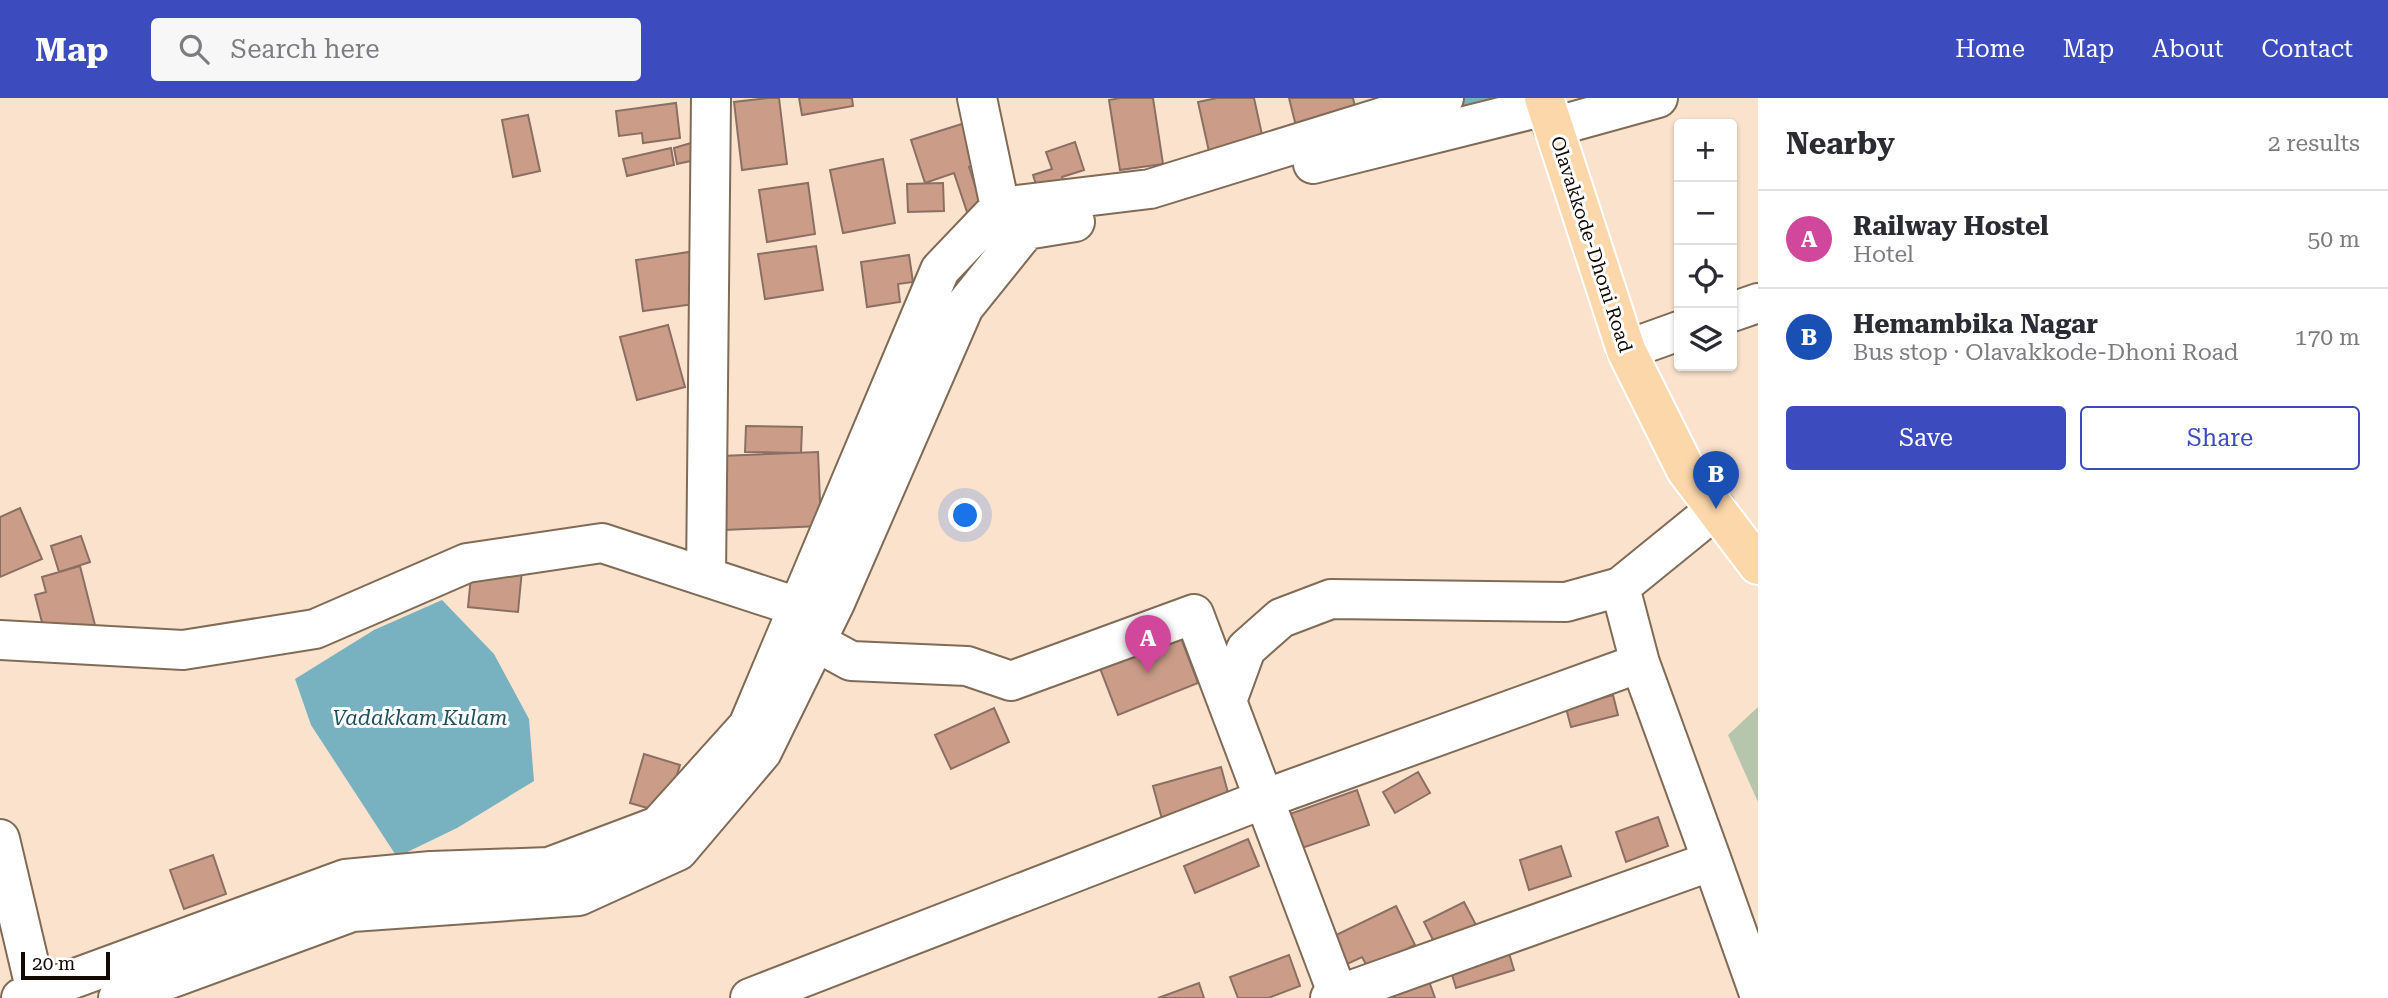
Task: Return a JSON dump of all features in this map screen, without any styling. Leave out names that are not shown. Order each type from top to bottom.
[{"type":"main road","name":"Olavakkode-Dhoni Road","points":[[1548,110],[1626,350],[1686,470],[1758,565]]},
{"type":"street","points":[[706,577],[711,98]]},
{"type":"street","points":[[977,98],[1000,207]]},
{"type":"street","points":[[0,839],[29,995],[345,880],[431,871],[549,867],[658,826],[748,726],[940,270],[1000,207],[1150,189],[1444,98]]},
{"type":"street","points":[[118,998],[352,912],[491,900],[579,896],[678,851],[762,752],[816,642],[964,307],[1026,230],[1184,205],[1290,170],[1548,110],[1658,98]]},
{"type":"street","points":[[1737,310],[1758,303]]},
{"type":"street","points":[[1626,350],[1674,333]]},
{"type":"street","points":[[1227,701],[1246,649],[1281,618],[1331,599],[1566,601],[1620,587],[1716,509]]},
{"type":"street","points":[[0,640],[183,650],[315,629],[467,564],[602,543],[798,607]]},
{"type":"street","points":[[1620,587],[1640,663],[1758,991]]},
{"type":"street","points":[[816,642],[852,661],[967,666],[1011,681],[1194,614],[1336,997],[1713,862]]},
{"type":"street","points":[[750,998],[1264,799],[1640,663]]},
{"type":"green space","points":[[1758,707],[1758,802],[1728,735]]},
{"type":"water","name":"Vadakkam Kulam","points":[[442,600],[494,654],[529,719],[534,781],[457,828],[397,857],[311,725],[295,679],[374,630]]},
{"type":"building","points":[[779,98],[787,164],[742,170],[734,102]]},
{"type":"building","points":[[799,98],[852,98],[853,106],[802,115]]},
{"type":"building","points":[[1153,98],[1163,164],[1120,170],[1109,100]]},
{"type":"building","points":[[1217,98],[1254,98],[1264,144],[1210,156],[1198,102]]},
{"type":"building","points":[[1289,98],[1353,98],[1356,111],[1296,126]]},
{"type":"building","points":[[676,103],[680,138],[643,143],[642,133],[619,136],[616,111]]},
{"type":"building","points":[[528,115],[540,171],[513,177],[502,120]]},
{"type":"building","points":[[968,122],[981,163],[969,167],[984,213],[969,218],[954,173],[925,183],[911,140]]},
{"type":"building","points":[[1075,142],[1084,170],[1062,177],[1065,186],[1039,194],[1033,175],[1052,169],[1046,152]]},
{"type":"building","points":[[691,143],[695,160],[677,164],[674,148]]},
{"type":"building","points":[[671,148],[674,165],[627,176],[623,159]]},
{"type":"building","points":[[883,159],[895,223],[843,233],[830,170]]},
{"type":"building","points":[[808,183],[815,234],[767,242],[759,190]]},
{"type":"building","points":[[943,183],[944,211],[908,212],[907,184]]},
{"type":"building","points":[[816,246],[823,290],[765,299],[758,254]]},
{"type":"building","points":[[702,250],[709,302],[643,311],[636,260]]},
{"type":"building","points":[[909,255],[913,282],[898,284],[900,302],[867,307],[861,262]]},
{"type":"building","points":[[668,325],[685,387],[637,400],[620,337]]},
{"type":"building","points":[[746,426],[802,427],[801,453],[745,452]]},
{"type":"building","points":[[818,452],[821,526],[724,530],[721,456]]},
{"type":"building","points":[[20,508],[42,559],[0,577],[0,517]]},
{"type":"building","points":[[81,536],[90,562],[59,572],[51,546]]},
{"type":"building","points":[[80,566],[95,625],[46,638],[35,595],[46,592],[42,577]]},
{"type":"building","points":[[472,566],[522,570],[518,612],[468,607]]},
{"type":"building","points":[[1179,633],[1198,683],[1118,715],[1098,663]]},
{"type":"building","points":[[1613,695],[1618,715],[1571,727],[1566,708]]},
{"type":"building","points":[[994,708],[1009,742],[951,769],[935,735]]},
{"type":"building","points":[[644,754],[680,765],[665,813],[630,803]]},
{"type":"building","points":[[1221,767],[1230,800],[1162,819],[1153,786]]},
{"type":"building","points":[[1418,772],[1430,793],[1395,813],[1383,792]]},
{"type":"building","points":[[1357,790],[1369,825],[1299,849],[1287,815]]},
{"type":"building","points":[[1658,817],[1668,846],[1626,862],[1616,832]]},
{"type":"building","points":[[1248,839],[1259,866],[1195,893],[1184,866]]},
{"type":"building","points":[[1561,846],[1571,876],[1529,890],[1520,860]]},
{"type":"building","points":[[213,855],[226,894],[184,909],[170,870]]},
{"type":"building","points":[[1464,902],[1476,925],[1436,946],[1424,922]]},
{"type":"building","points":[[1396,906],[1415,945],[1368,968],[1362,957],[1345,965],[1332,937]]},
{"type":"building","points":[[1505,940],[1514,970],[1456,988],[1447,958]]},
{"type":"building","points":[[1289,955],[1300,986],[1268,998],[1238,998],[1230,977]]},
{"type":"building","points":[[1425,970],[1435,998],[1363,998]]},
{"type":"building","points":[[1199,983],[1204,998],[1158,998]]},
{"type":"waterway","points":[[1435,117],[1491,98]]},
{"type":"place","name":"Hemambika Nagar","points":[[1716,509]]},
{"type":"place","name":"Railway Hostel","points":[[1148,673]]}]
